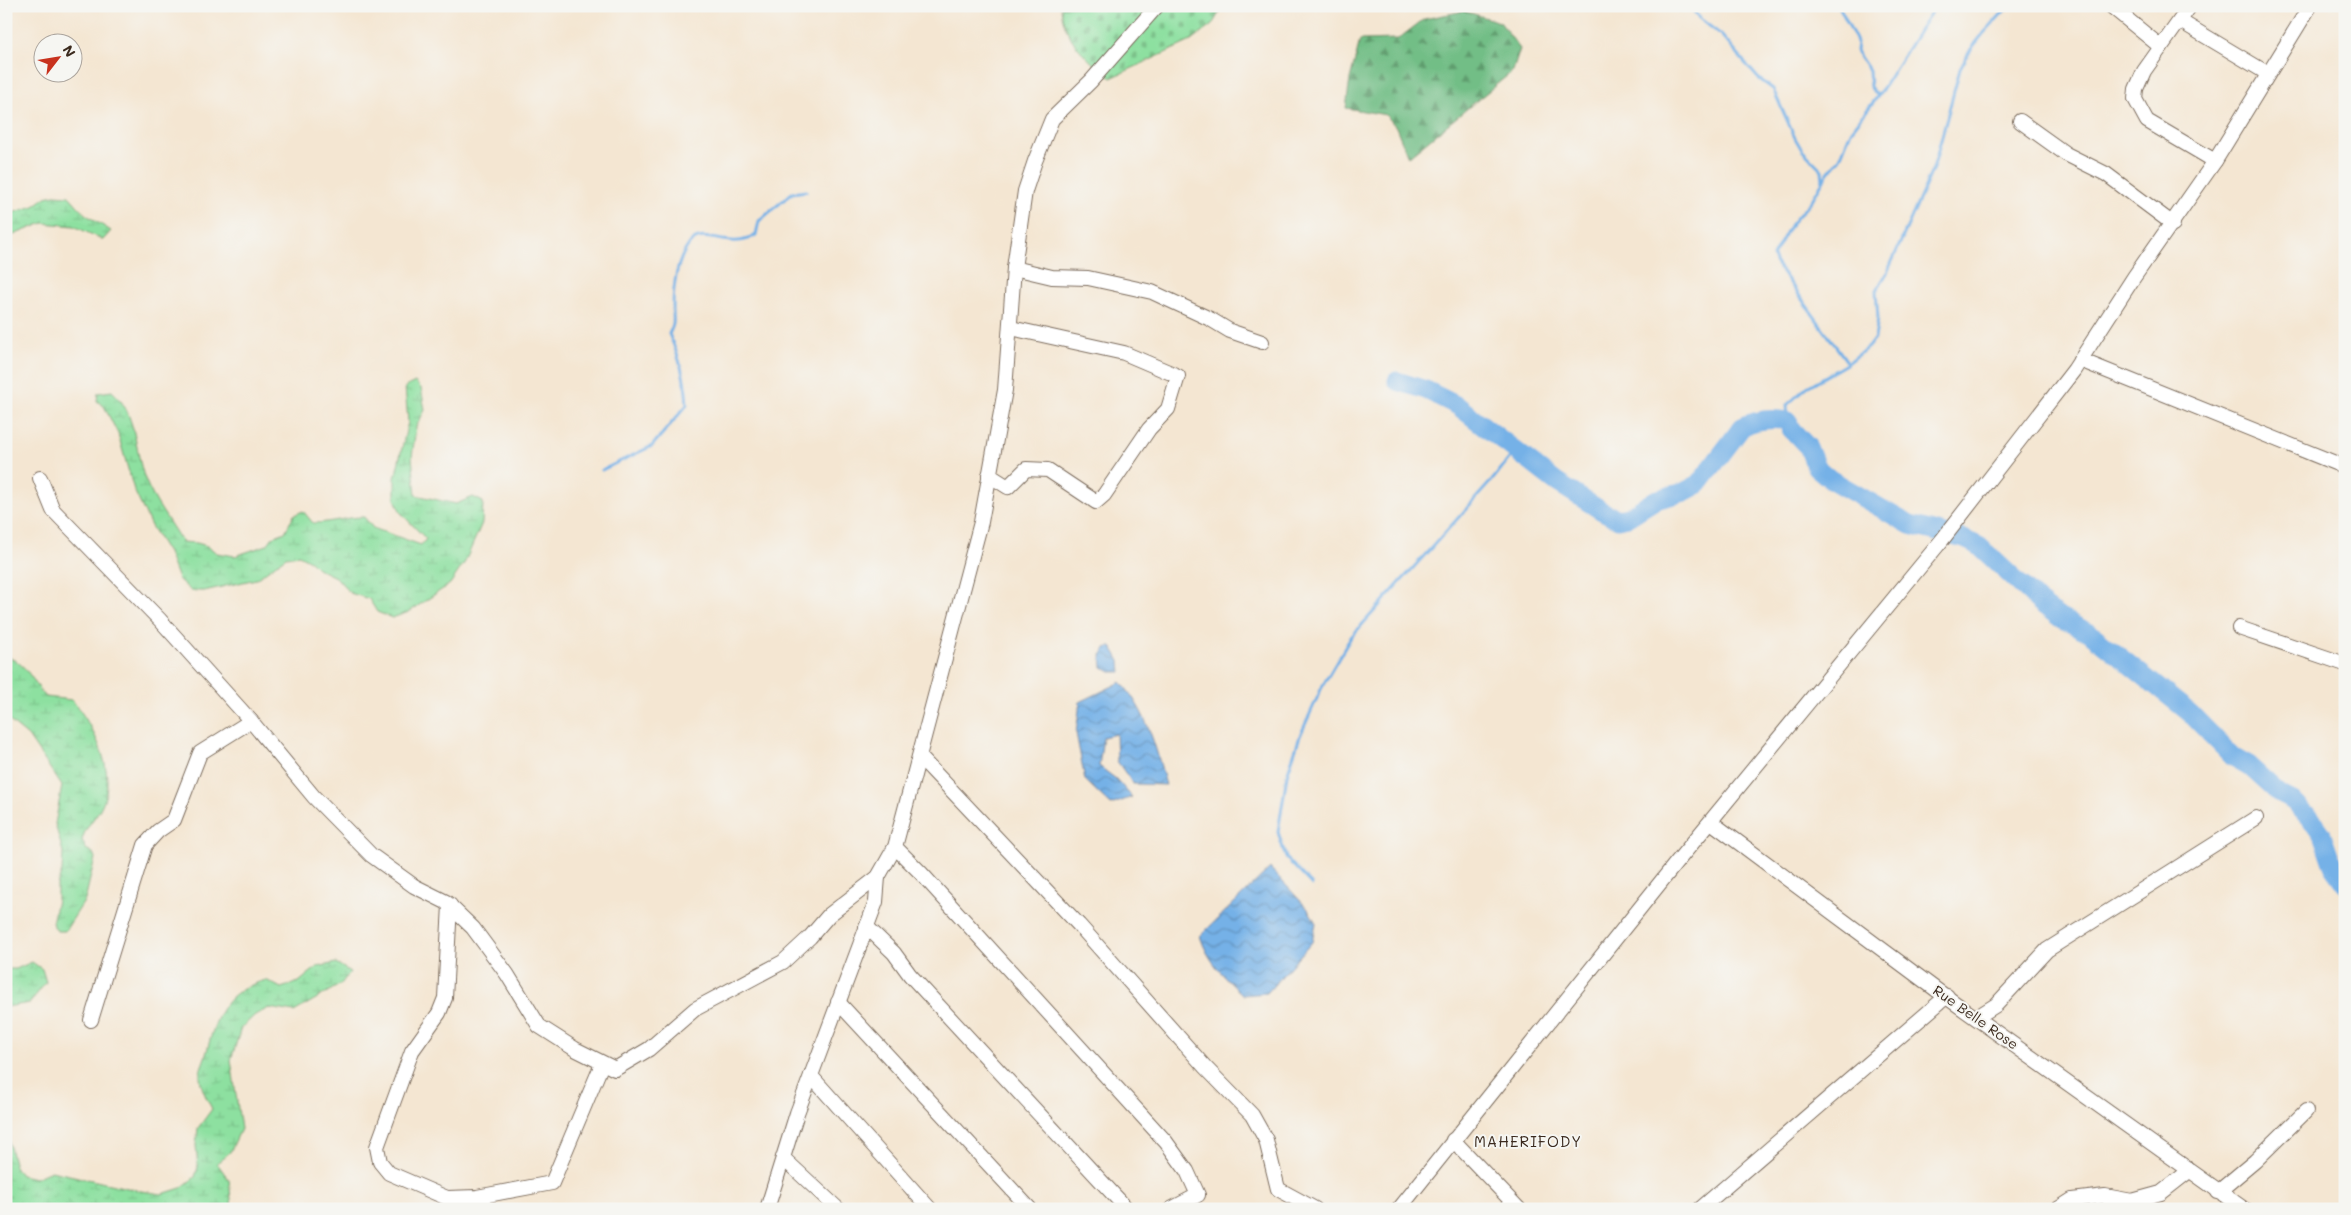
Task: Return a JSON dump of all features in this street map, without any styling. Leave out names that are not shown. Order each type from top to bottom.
[{"type":"street","points":[[40,478],[53,510],[160,620],[251,721],[314,797],[371,855],[414,886],[450,905],[473,928],[507,974],[539,1026],[602,1064],[615,1069],[649,1049],[695,1009],[783,962],[830,915],[878,877],[895,848],[920,757],[957,606],[981,522],[988,475],[1005,390],[1014,268],[1026,191],[1035,161],[1052,120],[1091,81],[1157,6]]},
{"type":"street","points":[[2111,6],[2161,47]]},
{"type":"street","points":[[2190,6],[2144,71],[2136,89],[2135,99],[2147,121],[2215,161]]},
{"type":"street","points":[[1399,1209],[1452,1140],[1942,540],[2080,360],[2134,277],[2173,224],[2215,161],[2310,6]]},
{"type":"street","points":[[2180,21],[2267,74]]},
{"type":"street","points":[[2020,121],[2066,154],[2106,174],[2173,224]]},
{"type":"street","points":[[1014,268],[1052,276],[1088,278],[1152,292],[1210,319],[1230,331],[1262,342]]},
{"type":"street","points":[[988,475],[1008,487],[1026,469],[1048,470],[1096,502],[1104,495],[1150,429],[1168,409],[1178,376],[1124,353],[1011,328]]},
{"type":"street","points":[[2080,360],[2345,476]]},
{"type":"street","points":[[2180,404],[2345,467]]},
{"type":"street","points":[[2239,628],[2345,664]]},
{"type":"street","points":[[91,1020],[145,845],[158,831],[174,820],[200,753],[251,721]]},
{"type":"street","points":[[920,757],[1079,925],[1206,1067],[1252,1115],[1266,1140],[1278,1189],[1315,1209]]},
{"type":"street","points":[[1977,1017],[1996,1005],[2047,950],[2256,818]]},
{"type":"street","name":"Rue Belle Rose","points":[[1711,822],[1946,996],[2244,1209]]},
{"type":"street","points":[[895,848],[921,873],[1166,1142],[1187,1171],[1198,1195],[1171,1209]]},
{"type":"street","points":[[767,1209],[811,1076],[876,902],[878,877]]},
{"type":"street","points":[[450,905],[445,998],[438,1013],[412,1051],[377,1146],[380,1162],[389,1173],[447,1198],[477,1197],[552,1183],[602,1064]]},
{"type":"street","points":[[866,926],[894,953],[910,975],[1127,1209]]},
{"type":"street","points":[[1700,1209],[1946,996]]},
{"type":"street","points":[[838,1002],[1030,1209]]},
{"type":"street","points":[[811,1076],[930,1209]]},
{"type":"street","points":[[2218,1192],[2255,1161],[2306,1111]]},
{"type":"street","points":[[1452,1140],[1519,1209]]},
{"type":"street","points":[[783,1158],[838,1209]]},
{"type":"street","points":[[2058,1209],[2072,1200],[2105,1196],[2132,1201],[2161,1192],[2189,1171]]},
{"type":"green space","points":[[1061,6],[1223,6],[1212,25],[1191,41],[1111,78],[1093,64],[1077,47],[1066,28]]},
{"type":"green space","points":[[1464,11],[1500,22],[1520,49],[1513,71],[1408,157],[1396,127],[1386,115],[1346,108],[1350,79],[1360,40],[1398,39],[1424,19]]},
{"type":"green space","points":[[54,195],[69,196],[85,214],[111,231],[103,240],[74,226],[43,223],[6,238],[6,215],[34,206],[46,197]]},
{"type":"green space","points":[[415,382],[421,388],[425,410],[416,427],[412,457],[416,495],[456,504],[473,497],[483,502],[482,523],[465,562],[450,584],[409,612],[392,618],[377,612],[369,599],[350,593],[337,578],[317,568],[310,561],[299,555],[286,557],[256,579],[204,591],[191,591],[178,579],[168,553],[151,526],[134,490],[118,434],[104,406],[97,401],[98,393],[112,391],[120,400],[131,421],[141,468],[148,487],[182,542],[197,543],[207,546],[217,553],[235,556],[267,545],[273,537],[285,532],[294,515],[303,511],[313,523],[364,517],[373,528],[421,545],[426,539],[401,513],[395,499],[395,478],[408,422],[405,387]]},
{"type":"green space","points":[[6,657],[13,659],[24,668],[46,697],[72,700],[95,736],[105,765],[106,794],[101,807],[85,831],[82,840],[86,849],[93,853],[95,858],[85,900],[65,931],[57,931],[52,923],[57,900],[57,885],[62,871],[63,852],[55,824],[62,786],[28,736],[6,718]]},
{"type":"green space","points":[[32,962],[42,969],[46,982],[30,1003],[6,1007],[6,969],[16,969]]},
{"type":"green space","points":[[336,963],[350,972],[341,984],[294,1012],[269,1008],[255,1015],[241,1028],[231,1060],[241,1129],[230,1152],[217,1163],[229,1180],[232,1209],[6,1209],[6,1131],[15,1167],[21,1175],[35,1178],[51,1171],[162,1194],[181,1188],[195,1177],[198,1167],[196,1145],[198,1128],[212,1109],[202,1087],[200,1073],[215,1025],[225,1005],[241,990],[252,985],[266,980],[281,988],[299,982],[317,967]]},
{"type":"water","points":[[1107,647],[1112,647],[1120,661],[1121,672],[1111,672],[1102,667],[1101,655]]},
{"type":"water","points":[[1121,682],[1138,706],[1150,731],[1166,785],[1133,784],[1117,761],[1116,734],[1103,737],[1099,766],[1116,779],[1132,797],[1111,805],[1085,780],[1076,733],[1080,702]]},
{"type":"water","points":[[1270,868],[1308,909],[1316,923],[1312,942],[1267,993],[1243,995],[1212,961],[1200,936]]},
{"type":"waterway","points":[[1690,6],[1699,18],[1721,35],[1758,78],[1773,89],[1802,150],[1822,170],[1823,181]]},
{"type":"waterway","points":[[1839,6],[1857,42],[1856,51],[1869,70],[1870,87],[1878,96]]},
{"type":"waterway","points":[[1788,421],[1787,405],[1807,387],[1848,363],[1775,262],[1773,256],[1791,224],[1812,200],[1827,174],[1840,158],[1851,131],[1878,96],[1935,6]]},
{"type":"waterway","points":[[1848,363],[1868,347],[1875,338],[1878,318],[1876,291],[1887,273],[1934,166],[1960,69],[1971,49],[2009,6]]},
{"type":"waterway","points":[[602,470],[652,446],[687,405],[681,369],[669,334],[673,322],[676,276],[688,246],[694,240],[701,238],[726,241],[746,240],[756,235],[759,221],[792,193],[806,191]]},
{"type":"waterway","points":[[1397,381],[1426,390],[1458,406],[1556,482],[1618,519],[1628,517],[1655,500],[1684,492],[1699,484],[1742,427],[1753,422],[1765,420],[1788,421],[1791,429],[1808,447],[1816,467],[1830,479],[1910,525],[1964,539],[1979,546],[2039,602],[2060,618],[2090,633],[2190,713],[2233,757],[2249,766],[2281,795],[2293,801],[2315,824],[2322,834],[2334,869],[2345,884]]},
{"type":"waterway","points":[[1312,885],[1286,858],[1278,832],[1287,775],[1300,736],[1323,685],[1351,637],[1494,478],[1515,451]]},
{"type":"district","name":"MAHERIFODY","points":[[1528,1141]]}]
